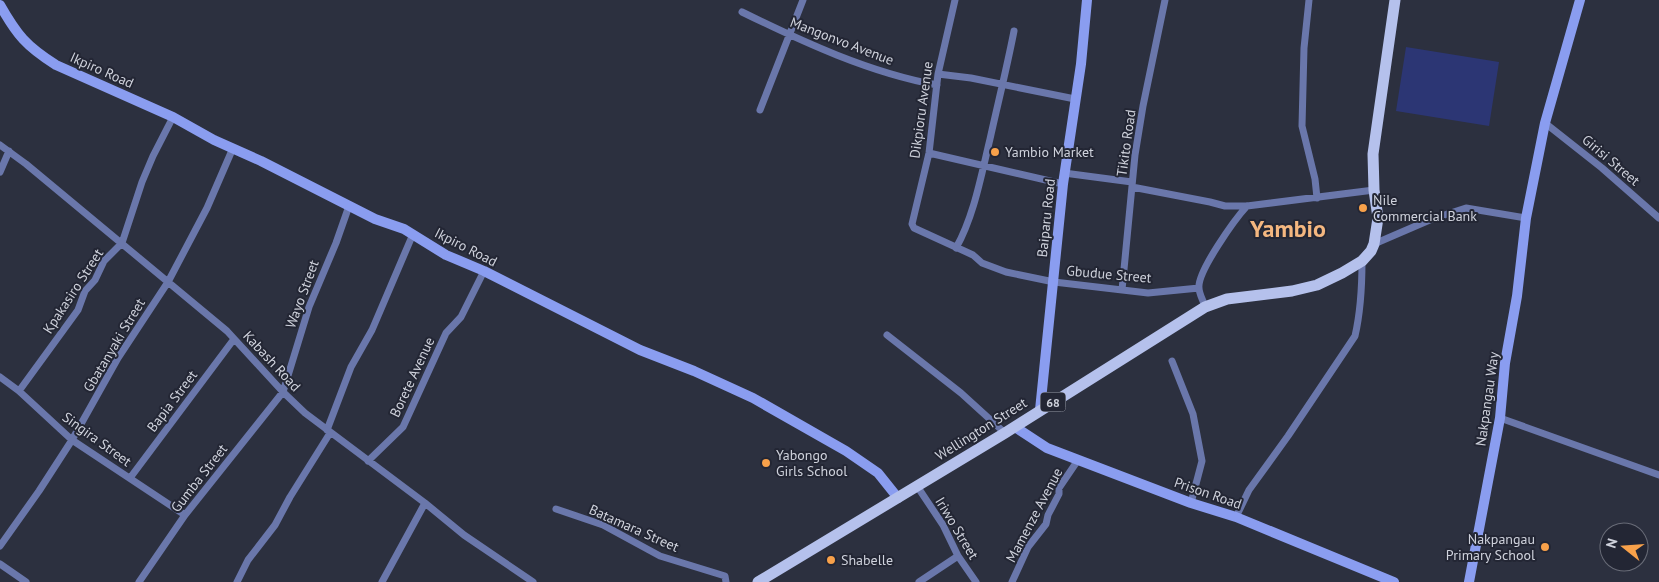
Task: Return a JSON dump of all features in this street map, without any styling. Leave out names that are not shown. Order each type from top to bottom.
[{"type":"main road","points":[[1362,260],[1371,251],[1374,244],[1378,218],[1374,190],[1373,154],[1395,0]]},
{"type":"main road","name":"Wellington Street","points":[[758,582],[1010,430],[1206,307],[1227,299],[1292,291],[1317,285],[1342,273],[1362,260]]},
{"type":"street","points":[[760,110],[803,0]]},
{"type":"street","name":"Dikpioru Avenue","points":[[912,224],[929,153],[938,74],[956,0]]},
{"type":"street","name":"Baiparu Road","points":[[1040,410],[1054,282],[1062,184],[1081,64],[1087,0]]},
{"type":"street","name":"Tikito Road","points":[[1122,290],[1132,185],[1143,106],[1165,0]]},
{"type":"street","points":[[1309,0],[1304,48],[1302,126],[1315,179],[1317,198]]},
{"type":"street","name":"Nakpangau Way","points":[[1468,582],[1500,418],[1505,363],[1518,296],[1526,218],[1545,123],[1580,0]]},
{"type":"street","name":"Ikpiro Road","points":[[0,5],[19,37],[38,53],[56,64],[173,117],[214,140],[261,160],[375,220],[413,234],[446,255],[484,271],[640,350],[694,371],[753,398],[846,451],[878,473],[898,498]]},
{"type":"street","name":"Mangonvo Avenue","points":[[742,12],[789,35],[873,68],[937,85]]},
{"type":"street","points":[[956,248],[966,228],[984,166],[1004,85],[1014,31]]},
{"type":"street","points":[[938,74],[1075,99]]},
{"type":"street","name":"Kpakasiro Street","points":[[19,392],[78,310],[86,291],[95,280],[104,261],[122,243],[142,182],[173,117]]},
{"type":"street","name":"Girisi Street","points":[[1545,123],[1602,168],[1659,218]]},
{"type":"street","name":"Kabash Road","points":[[0,145],[122,243],[234,339],[283,392],[328,431],[425,503],[464,535],[534,582]]},
{"type":"street","name":"Gbatanyaki Street","points":[[0,546],[72,440],[118,358],[168,282],[208,208],[233,148]]},
{"type":"street","points":[[0,172],[8,151]]},
{"type":"street","points":[[929,153],[1062,184]]},
{"type":"street","points":[[1064,173],[1132,185],[1225,206],[1247,206],[1374,190]]},
{"type":"street","name":"Wayo Street","points":[[283,392],[309,307],[336,243],[349,206]]},
{"type":"street","points":[[1206,307],[1199,288],[1206,266],[1239,215],[1247,206]]},
{"type":"street","points":[[1374,244],[1432,219],[1466,208],[1526,218]]},
{"type":"street","name":"Gbudue Street","points":[[912,224],[914,228],[972,255],[982,263],[1006,272],[1054,282],[1148,293],[1199,288]]},
{"type":"street","points":[[237,582],[248,560],[275,525],[328,431],[351,368],[372,330],[413,234]]},
{"type":"street","points":[[1236,518],[1249,490],[1355,336],[1362,290],[1362,260]]},
{"type":"street","name":"Borete Avenue","points":[[368,461],[403,427],[446,333],[461,317],[484,271]]},
{"type":"street","points":[[886,335],[1010,430]]},
{"type":"street","name":"Bapia Street","points":[[130,478],[234,339]]},
{"type":"street","points":[[1172,361],[1193,414],[1202,461],[1191,503]]},
{"type":"street","name":"Singira Street","points":[[0,377],[72,440],[184,515]]},
{"type":"street","name":"Gumba Street","points":[[139,582],[184,515],[283,392]]},
{"type":"street","points":[[1500,418],[1659,475]]},
{"type":"street","name":"Prison Road","points":[[1010,430],[1047,448],[1191,503],[1236,518],[1394,582]]},
{"type":"street","name":"Mamenze Avenue","points":[[1012,582],[1022,564],[1028,547],[1046,524],[1048,515],[1059,494],[1059,488],[1078,460]]},
{"type":"street","name":"Iriwo Street","points":[[917,486],[943,525],[958,556],[976,582]]},
{"type":"street","points":[[382,582],[425,503]]},
{"type":"street","name":"Batamara Street","points":[[556,509],[603,525],[660,556],[725,576],[726,582]]},
{"type":"street","points":[[919,582],[958,556]]},
{"type":"street","points":[[0,564],[26,582]]},
{"type":"shaded area","points":[[1406,47],[1499,62],[1489,126],[1396,111]]},
{"type":"place","name":"Yambio Market","points":[[995,152]]},
{"type":"place","name":"Nile Commercial Bank","points":[[1363,208]]},
{"type":"place","name":"Yabongo Girls School","points":[[766,463]]},
{"type":"place","name":"Nakpangau Primary School","points":[[1545,547]]},
{"type":"place","name":"Shabelle","points":[[831,560]]},
{"type":"district","name":"Yambio","points":[[1288,228]]}]
